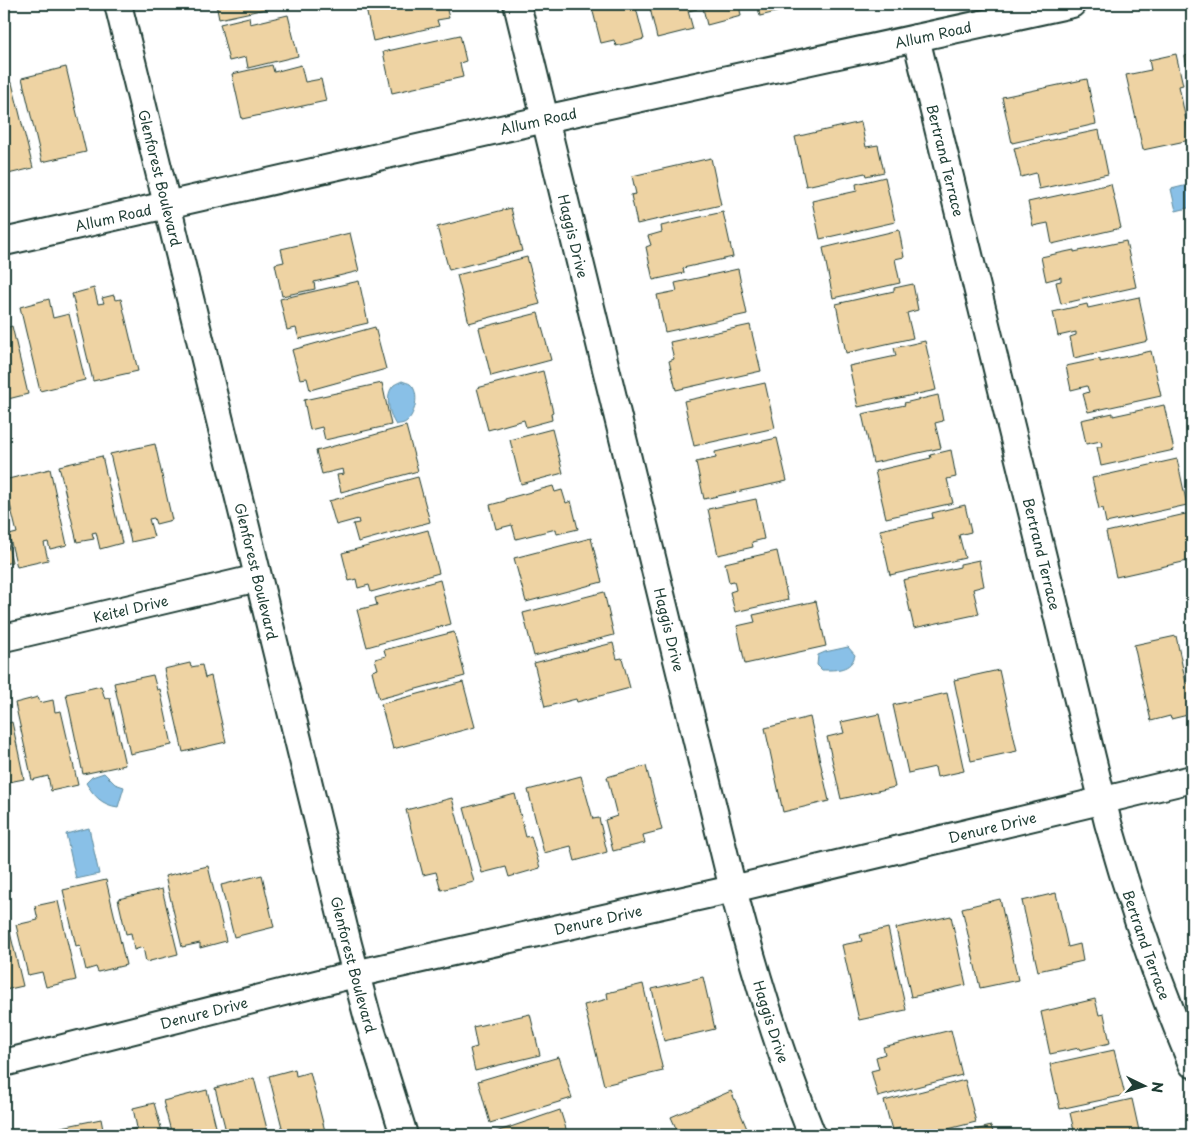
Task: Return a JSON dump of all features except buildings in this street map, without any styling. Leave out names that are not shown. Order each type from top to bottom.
[{"type":"street","name":"Glenforest Boulevard","points":[[118,4],[355,974],[404,1135]]},
{"type":"street","name":"Haggis Drive","points":[[517,4],[733,889],[767,1010],[812,1135]]},
{"type":"street","name":"Allum Road","points":[[4,242],[545,119],[1072,4]]},
{"type":"street","name":"Bertrand Terrace","points":[[916,38],[1102,801],[1137,920],[1192,1064]]},
{"type":"street","name":"Keitel Drive","points":[[4,638],[258,578]]},
{"type":"street","name":"Denure Drive","points":[[4,1063],[355,974],[733,889],[1192,779]]},
{"type":"water","points":[[1192,184],[1192,207],[1176,211],[1171,189]]},
{"type":"water","points":[[402,381],[413,388],[416,399],[414,411],[408,420],[396,425],[391,416],[388,399],[394,385]]},
{"type":"water","points":[[848,647],[855,655],[846,667],[822,670],[817,665],[818,655]]},
{"type":"water","points":[[104,773],[115,784],[124,787],[118,807],[107,804],[99,799],[86,783],[92,777]]},
{"type":"water","points":[[89,828],[99,874],[76,879],[66,834]]}]
